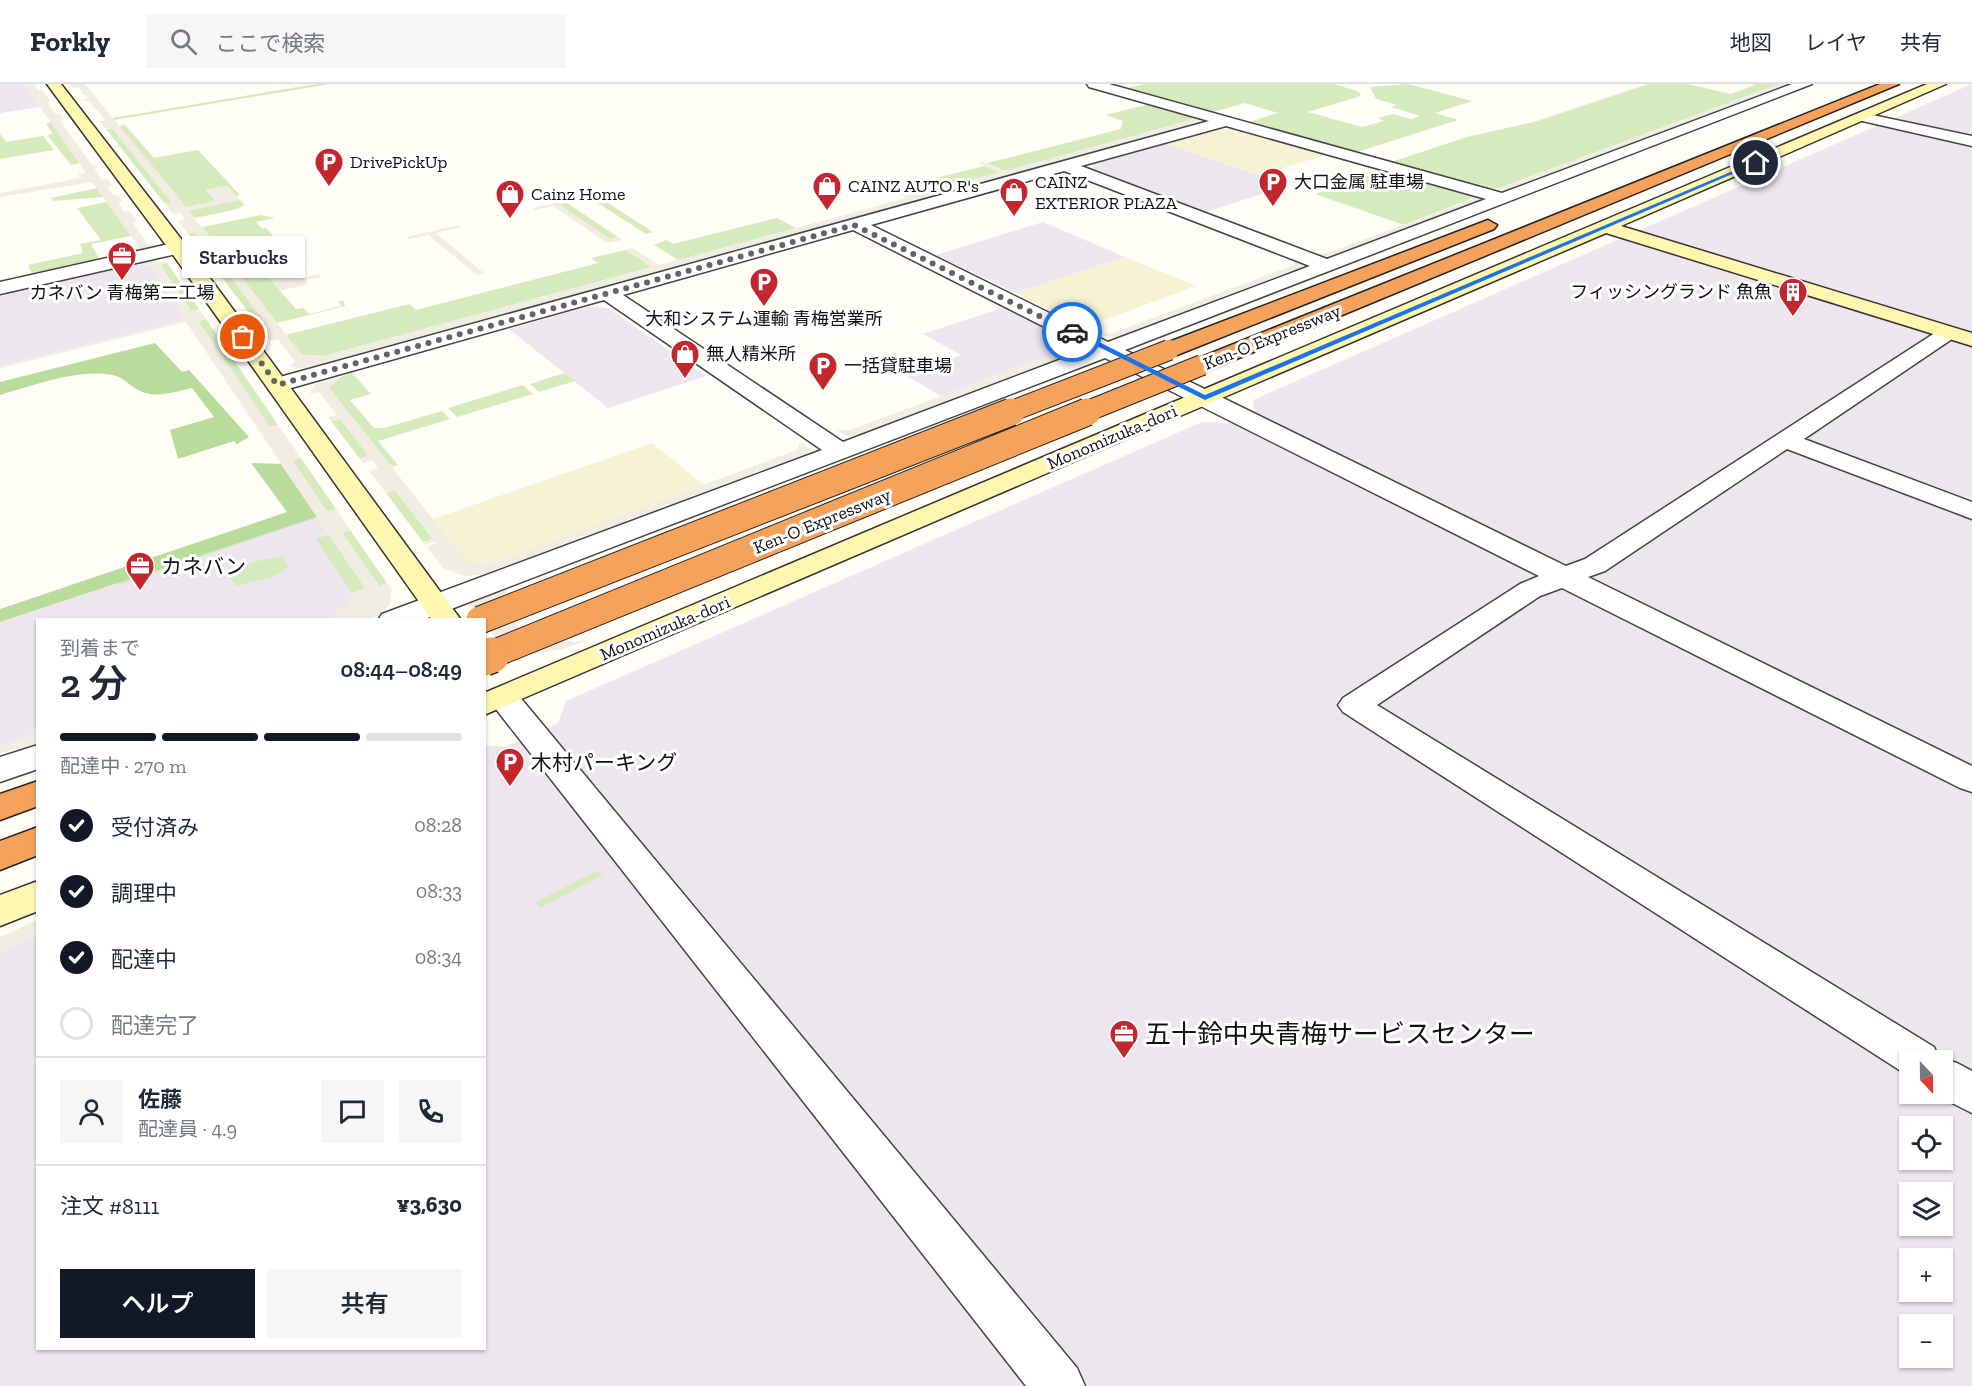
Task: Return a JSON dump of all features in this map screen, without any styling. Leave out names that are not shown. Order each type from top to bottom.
[{"type":"highway","name":"Ken-O Expressway","points":[[486,657],[1892,84]]},
{"type":"highway","name":"Ken-O Expressway","points":[[485,618],[1671,153]]},
{"type":"highway","points":[[0,807],[36,794]]},
{"type":"highway","points":[[0,856],[36,841]]},
{"type":"street","points":[[54,84],[178,248],[441,612]]},
{"type":"street","points":[[1094,84],[1504,198]]},
{"type":"street","name":"Monomizuka-dori","points":[[491,691],[1205,398],[1939,84]]},
{"type":"street","points":[[404,618],[441,612],[840,451],[1504,198],[1807,94]]},
{"type":"street","points":[[1863,117],[1972,141]]},
{"type":"street","points":[[277,385],[1226,121]]},
{"type":"street","points":[[1066,166],[1328,266]]},
{"type":"street","points":[[854,225],[1108,349],[1562,578],[1972,780]]},
{"type":"street","points":[[1605,227],[1960,336]]},
{"type":"street","points":[[0,288],[178,248]]},
{"type":"street","points":[[607,293],[840,451]]},
{"type":"street","points":[[1903,1050],[1354,705],[1530,590],[1595,566],[1785,440],[1960,336]]},
{"type":"street","points":[[1785,440],[1972,511]]},
{"type":"street","points":[[491,691],[1059,1386]]},
{"type":"street","points":[[0,770],[36,757]]},
{"type":"street","points":[[0,911],[36,896]]},
{"type":"street","points":[[1953,1083],[1972,1094]]},
{"type":"shaded area","points":[[0,84],[24,84],[40,107],[0,113]]},
{"type":"shaded area","points":[[24,84],[34,84],[51,101],[47,102],[55,114],[59,113],[64,119],[60,121],[92,165],[98,167],[94,168],[102,180],[107,179],[112,186],[107,187],[113,195],[118,195],[122,201],[118,202],[124,212],[130,211],[137,222],[133,223],[148,244],[153,243],[153,245],[126,254],[138,246],[92,182],[0,197],[0,193],[81,178],[78,174],[86,173]]},
{"type":"shaded area","points":[[70,84],[85,84],[186,207],[215,201],[206,190],[228,186],[240,200],[189,211],[302,355],[324,356],[651,267],[626,250],[633,248],[659,265],[907,198],[882,185],[888,184],[914,196],[999,172],[978,163],[983,162],[1005,171],[1191,120],[1191,116],[1199,118],[1200,123],[315,367],[300,368],[289,366],[295,362],[278,339],[270,340],[259,326],[266,324],[205,243],[195,232],[188,233],[178,221],[185,219],[180,213],[173,214],[165,204],[171,202],[112,128],[105,128],[100,122],[105,120],[89,101],[84,101],[88,98],[84,94],[78,94],[83,93],[79,88],[74,88]]},
{"type":"shaded area","points":[[1779,84],[1794,84],[1509,191],[1488,188],[1499,188]]},
{"type":"shaded area","points":[[1972,84],[1972,1386],[0,1386],[0,952],[36,935],[36,1350],[486,1350],[486,745],[505,747],[558,723],[566,701],[1202,422],[1231,423],[1254,411],[1253,400]]},
{"type":"shaded area","points":[[1221,129],[1238,129],[1328,154],[1261,175],[1167,144]]},
{"type":"shaded area","points":[[1167,144],[1289,185],[1206,212],[1093,170],[1094,164]]},
{"type":"shaded area","points":[[1471,195],[1483,201],[1338,256],[1327,257],[1314,253],[1327,253],[1473,199]]},
{"type":"shaded area","points":[[564,201],[567,203],[560,205],[610,239],[618,237],[622,240],[607,243],[553,206],[535,210],[533,208]]},
{"type":"shaded area","points":[[1043,222],[1125,257],[1016,293],[936,255]]},
{"type":"shaded area","points":[[459,225],[461,227],[436,233],[485,274],[477,275],[428,235],[409,239],[406,237]]},
{"type":"shaded area","points":[[1125,257],[1196,286],[1085,327],[1016,293]]},
{"type":"shaded area","points":[[152,260],[167,263],[160,265],[191,311],[199,309],[206,319],[198,321],[270,427],[278,425],[301,458],[293,461],[327,511],[336,509],[350,530],[342,533],[379,586],[387,583],[392,589],[390,604],[381,614],[372,618],[334,618],[332,615],[347,605],[352,593],[365,588],[186,322],[0,368],[0,366],[186,320],[151,265],[132,264]]},
{"type":"shaded area","points":[[305,260],[307,262],[292,266],[303,278],[318,274],[321,277],[305,280],[308,284],[280,291],[268,277],[284,270],[280,265]]},
{"type":"shaded area","points":[[1294,261],[1303,265],[1303,268],[1286,273],[1288,274],[1282,277],[1279,275],[1250,289],[1241,289],[1243,291],[1221,297],[1223,299],[1210,304],[1200,305],[1202,306],[1183,314],[1179,313],[1158,323],[1148,324],[1150,326],[1133,333],[1123,334],[1125,336],[1113,338],[1098,333],[1110,334],[1294,265]]},
{"type":"shaded area","name":"カネバン 青梅第二工場","points":[[132,265],[151,265],[186,320],[0,366],[0,294]]},
{"type":"shaded area","points":[[587,307],[608,308],[706,376],[608,408],[509,329]]},
{"type":"shaded area","points":[[1002,308],[1072,342],[1070,348],[941,396],[905,375],[961,355],[923,334]]},
{"type":"shaded area","points":[[1072,342],[1080,347],[1078,353],[861,435],[847,436],[836,430],[850,430],[904,410],[1070,348]]},
{"type":"shaded area","points":[[341,377],[329,388],[467,562],[493,563],[797,450],[800,442],[810,449],[805,457],[766,471],[763,469],[753,473],[755,475],[734,483],[731,481],[721,485],[723,487],[702,495],[699,493],[688,497],[690,500],[671,507],[668,504],[657,508],[659,511],[626,520],[628,523],[594,536],[592,533],[580,537],[582,540],[556,550],[553,548],[542,552],[544,554],[491,574],[465,576],[443,568],[427,547],[437,543],[435,541],[425,545],[423,542],[433,538],[395,490],[386,493],[369,471],[378,468],[372,460],[363,463],[360,459],[368,455],[340,419],[331,421],[328,417],[337,415],[319,392],[310,394],[315,384]]},
{"type":"shaded area","points":[[652,443],[704,485],[493,563],[466,562],[433,519]]},
{"type":"shaded area","points":[[317,517],[371,596],[342,618],[36,618],[36,732],[0,746],[0,622]]},
{"type":"shaded area","points":[[509,587],[499,602],[522,632],[575,642],[588,640],[538,654],[520,652],[498,642],[486,626],[486,618],[480,618],[470,604]]},
{"type":"shaded area","points":[[36,732],[36,745],[18,753],[16,748],[0,754],[0,746]]},
{"type":"shaded area","points":[[36,920],[36,935],[0,952],[0,937]]},
{"type":"green space","points":[[316,84],[330,84],[114,120],[112,118]]},
{"type":"green space","points":[[1144,84],[1335,84],[1359,92],[1361,96],[1308,112],[1362,127],[1384,121],[1378,118],[1393,114],[1411,119],[1420,116],[1391,107],[1397,105],[1376,99],[1370,87],[1408,84],[1472,101],[1435,113],[1458,120],[1357,152],[1249,122],[1278,113],[1245,103],[1213,112],[1127,88]]},
{"type":"green space","points":[[1648,84],[1687,84],[1731,94],[1755,85],[1752,84],[1779,84],[1499,188],[1488,188],[1391,162],[1467,137],[1534,122]]},
{"type":"green space","points":[[1150,104],[1191,116],[1192,120],[1005,171],[987,163],[1121,129],[1123,121],[1105,115]]},
{"type":"green space","points":[[51,122],[80,163],[71,165],[47,135],[53,134],[46,124]]},
{"type":"green space","points":[[125,125],[154,158],[198,150],[240,195],[236,196],[227,186],[206,190],[216,201],[186,207],[119,126]]},
{"type":"green space","points":[[112,128],[172,203],[165,204],[106,129]]},
{"type":"green space","points":[[0,134],[6,142],[43,136],[54,150],[0,159]]},
{"type":"green space","points":[[984,166],[1000,172],[914,196],[888,184],[895,182],[904,186]]},
{"type":"green space","points":[[1385,170],[1471,195],[1473,198],[1404,225],[1315,194]]},
{"type":"green space","points":[[97,188],[103,197],[54,201],[51,198]]},
{"type":"green space","points":[[597,196],[653,232],[646,234],[590,198]]},
{"type":"green space","points":[[240,200],[244,205],[238,209],[195,218],[188,210]]},
{"type":"green space","points":[[107,202],[131,236],[91,244],[100,260],[33,275],[28,265],[83,253],[80,244],[101,240],[77,208]]},
{"type":"green space","points":[[567,203],[618,237],[610,239],[559,205]]},
{"type":"green space","points":[[261,215],[275,218],[256,222],[263,229],[266,228],[292,256],[285,258],[290,263],[281,265],[285,270],[268,277],[296,309],[303,308],[310,314],[341,306],[338,302],[343,300],[345,306],[277,323],[202,227]]},
{"type":"green space","points":[[777,218],[796,228],[678,260],[654,245],[666,240],[673,244]]},
{"type":"green space","points":[[195,232],[266,324],[259,326],[188,233]]},
{"type":"green space","points":[[626,250],[652,267],[324,356],[302,355],[286,335],[410,304],[416,310],[598,263],[591,258]]},
{"type":"green space","points":[[167,263],[199,309],[191,311],[160,264]]},
{"type":"green space","points":[[206,319],[278,425],[270,427],[198,321]]},
{"type":"green space","points":[[155,343],[182,372],[189,370],[249,437],[237,444],[234,441],[178,459],[170,430],[214,417],[192,388],[165,394],[151,394],[138,390],[116,376],[92,374],[52,380],[0,395],[0,382]]},
{"type":"green space","points":[[352,373],[371,394],[350,400],[374,428],[384,428],[442,411],[450,419],[378,441],[398,465],[392,467],[328,387],[341,377]]},
{"type":"green space","points":[[564,373],[575,381],[539,392],[530,384]]},
{"type":"green space","points":[[523,385],[533,394],[457,417],[448,408]]},
{"type":"green space","points":[[340,419],[369,456],[360,459],[331,421]]},
{"type":"green space","points":[[301,458],[336,509],[327,512],[292,460]]},
{"type":"green space","points":[[251,463],[281,464],[317,517],[0,622],[0,609],[287,512]]},
{"type":"green space","points":[[395,490],[433,539],[423,542],[386,493]]},
{"type":"green space","points":[[317,517],[119,585],[118,583]]},
{"type":"green space","points":[[350,530],[387,583],[379,586],[342,533]]},
{"type":"green space","points":[[329,535],[365,588],[352,593],[316,539]]},
{"type":"green space","points":[[282,556],[289,567],[273,577],[236,586],[229,574],[253,562]]},
{"type":"green space","points":[[596,871],[603,875],[540,908],[536,902]]},
{"type":"way so far","points":[[243,337],[277,385],[854,225],[1072,332]]},
{"type":"place","name":"DrivePickUp","points":[[329,188]]},
{"type":"place","name":"大口金属 駐車場","points":[[1273,208]]},
{"type":"place","name":"CAINZ AUTO R's","points":[[827,212]]},
{"type":"place","name":"CAINZ EXTERIOR PLAZA","points":[[1014,218]]},
{"type":"place","name":"Cainz Home","points":[[510,220]]},
{"type":"place","name":"カネバン 青梅第二工場","points":[[122,282]]},
{"type":"place","name":"大和システム運輸 青梅営業所","points":[[764,308]]},
{"type":"place","name":"フィッシングランド 魚魚","points":[[1793,318]]},
{"type":"place","name":"Starbucks","points":[[243,337]]},
{"type":"place","name":"無人精米所","points":[[685,380]]},
{"type":"place","name":"一括貸駐車場","points":[[823,392]]},
{"type":"place","name":"カネバン","points":[[140,592]]},
{"type":"place","name":"木村パーキング","points":[[510,788]]},
{"type":"place","name":"五十鈴中央青梅サービスセンター","points":[[1124,1060]]},
{"type":"route","points":[[1072,332],[1205,398],[1756,163]]}]
